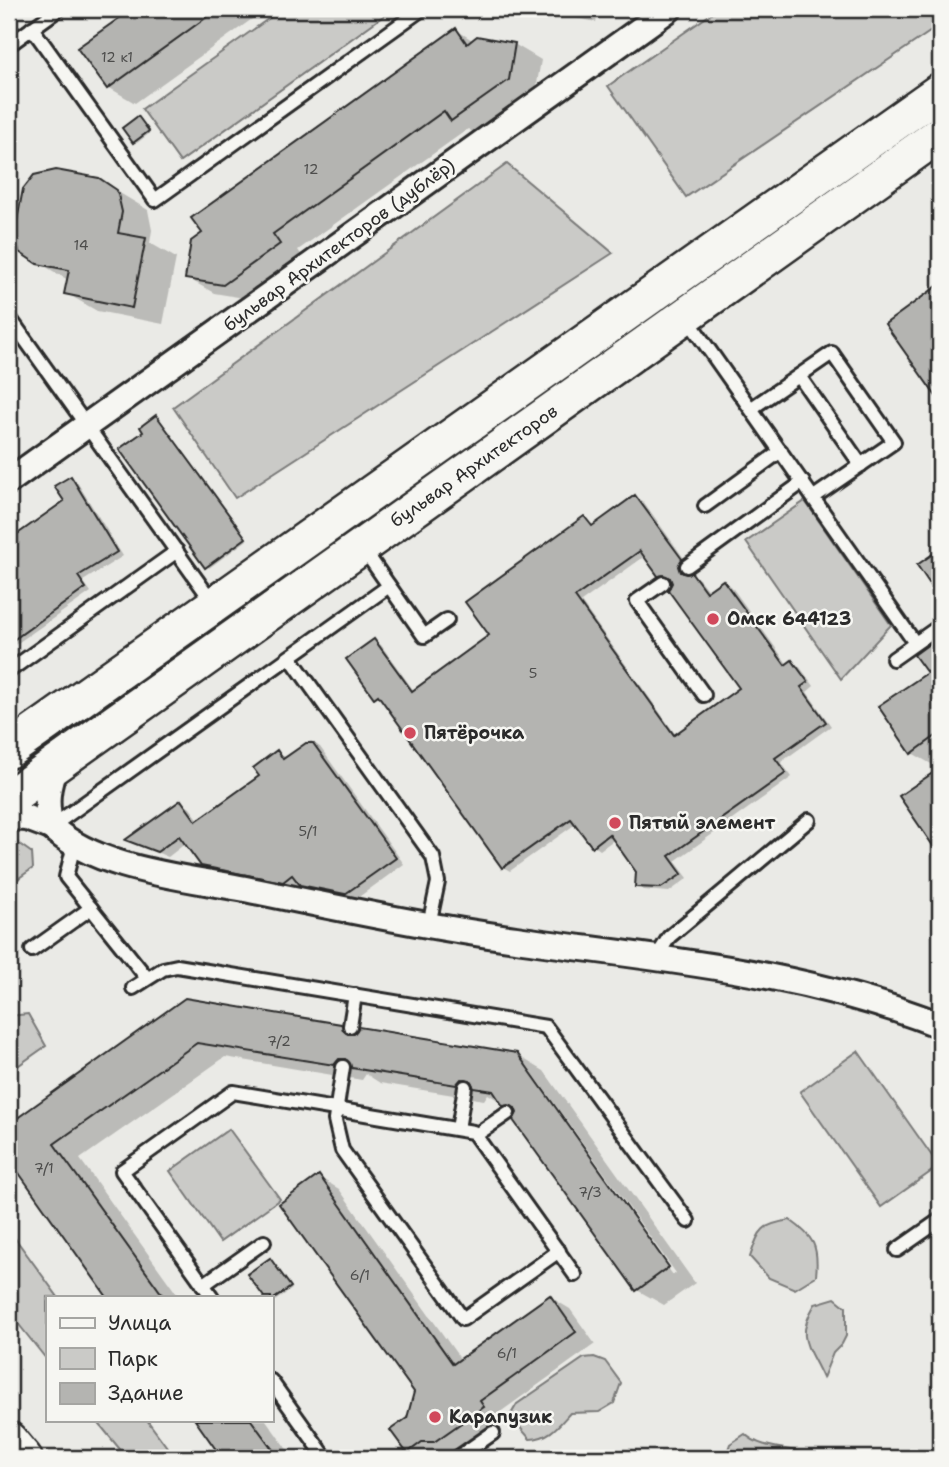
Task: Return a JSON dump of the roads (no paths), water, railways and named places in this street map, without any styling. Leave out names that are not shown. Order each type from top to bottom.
[{"type":"main road","name":"бульвар Архитекторов","points":[[9,750],[940,91]]},
{"type":"main road","name":"бульвар Архитекторов","points":[[9,799],[940,134]]},
{"type":"main road","points":[[9,1440],[24,1458]]},
{"type":"street","name":"бульвар Архитекторов (дублёр)","points":[[9,481],[669,9]]},
{"type":"street","points":[[52,829],[46,807],[48,786],[56,764]]},
{"type":"street","points":[[9,817],[27,818],[52,829],[96,857],[144,868],[429,925],[762,973],[832,988],[940,1025]]},
{"type":"lane","points":[[9,44],[59,9]]},
{"type":"lane","points":[[32,28],[155,200],[422,9]]},
{"type":"lane","points":[[686,316],[915,643]]},
{"type":"lane","points":[[9,317],[215,604]]},
{"type":"lane","points":[[752,408],[832,353],[894,442],[814,497]]},
{"type":"lane","points":[[799,376],[861,465]]},
{"type":"lane","points":[[705,506],[781,451]]},
{"type":"lane","points":[[687,566],[803,482]]},
{"type":"lane","points":[[362,547],[425,636],[447,620]]},
{"type":"lane","points":[[9,671],[177,551]]},
{"type":"lane","points":[[663,583],[637,601],[704,695]]},
{"type":"lane","points":[[52,829],[389,586]]},
{"type":"lane","points":[[893,659],[937,628]]},
{"type":"lane","points":[[290,657],[433,857],[438,882],[429,925]]},
{"type":"lane","points":[[656,958],[669,937],[809,820]]},
{"type":"lane","points":[[74,845],[66,877],[148,978]]},
{"type":"lane","points":[[32,950],[91,908]]},
{"type":"lane","points":[[133,988],[163,969],[177,966],[546,1027],[688,1221]]},
{"type":"lane","points":[[350,1026],[355,995]]},
{"type":"lane","points":[[344,1067],[336,1133],[342,1150],[463,1319],[559,1251]]},
{"type":"lane","points":[[458,1129],[465,1087]]},
{"type":"lane","points":[[211,1296],[122,1171],[233,1092],[474,1132],[575,1275]]},
{"type":"lane","points":[[476,1135],[508,1113]]},
{"type":"lane","points":[[897,1250],[940,1220]]},
{"type":"lane","points":[[203,1285],[264,1242]]},
{"type":"lane","points":[[273,1384],[326,1458]]},
{"type":"lane","points":[[457,1458],[493,1433]]},
{"type":"place","name":"Омск 644123","points":[[713,619]]},
{"type":"place","name":"Пятёрочка","points":[[410,733]]},
{"type":"place","name":"Пятый элемент","points":[[615,823]]},
{"type":"place","name":"Карапузик","points":[[435,1417]]}]
